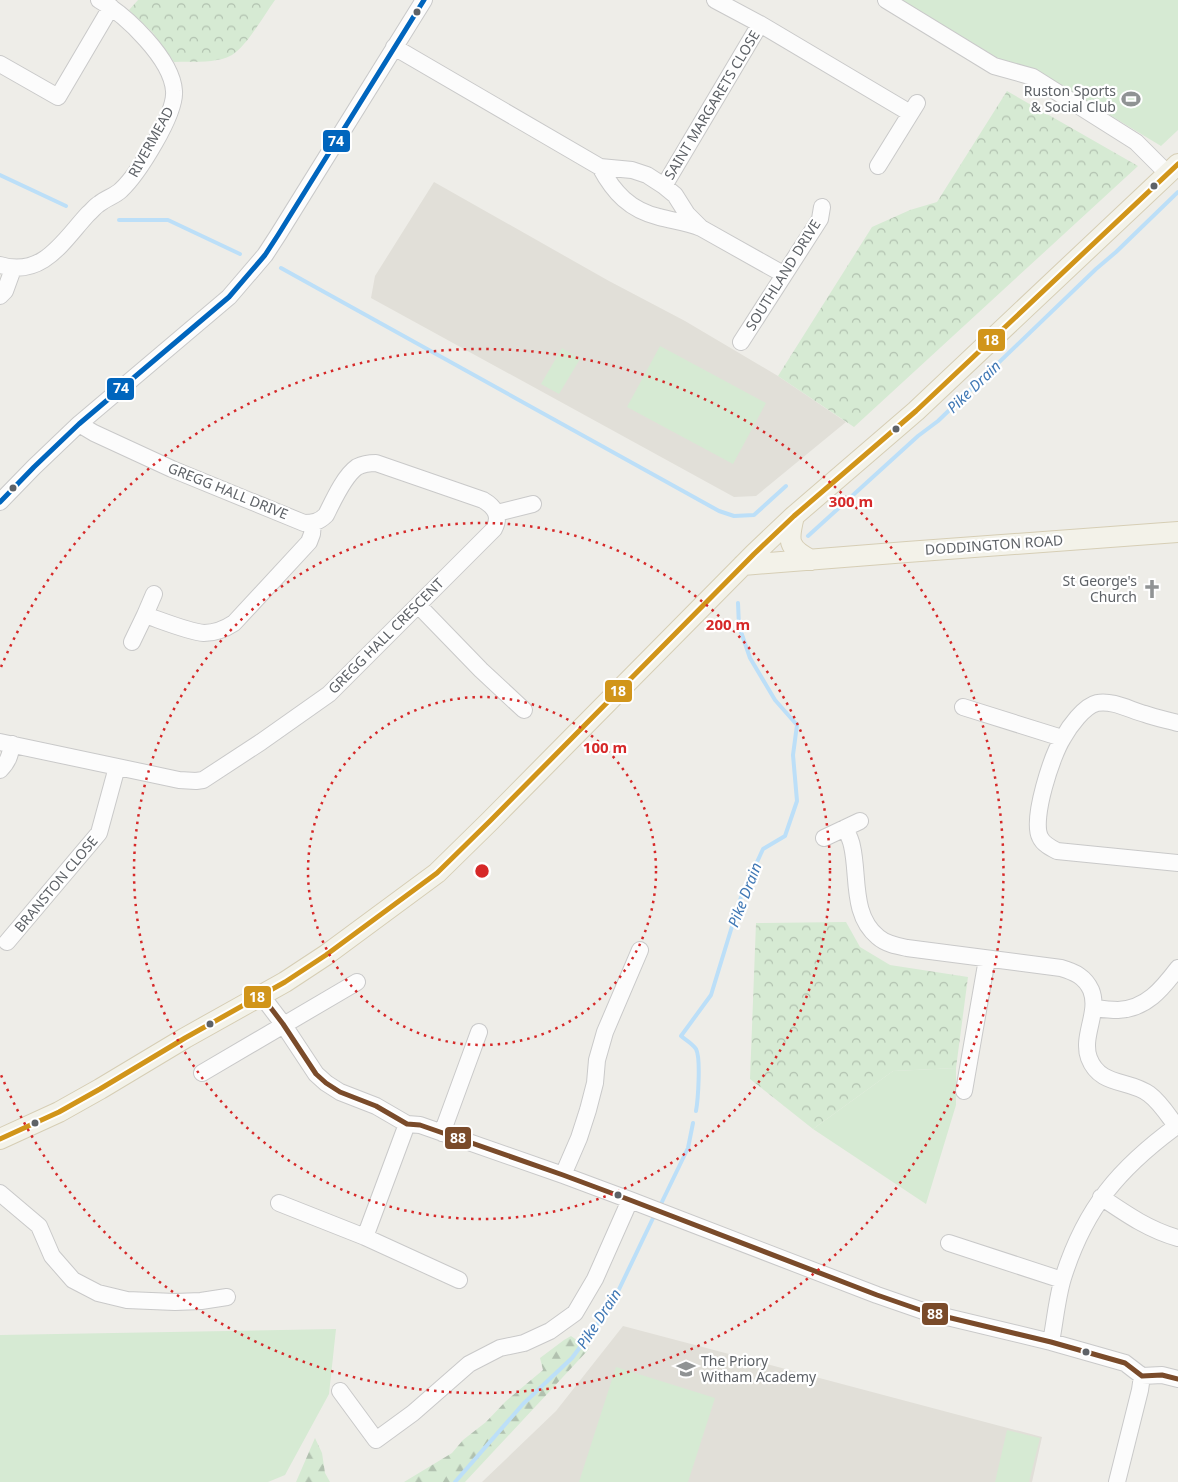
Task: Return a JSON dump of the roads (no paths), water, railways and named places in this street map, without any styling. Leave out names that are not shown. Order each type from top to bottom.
[{"type":"main road","points":[[0,1139],[35,1124],[67,1107],[285,982],[326,955],[436,873],[794,516],[916,411],[1173,169]]},
{"type":"main road","points":[[794,516],[790,535],[791,543],[795,550],[811,560]]},
{"type":"main road","name":"DODDINGTON ROAD","points":[[743,565],[1178,532]]},
{"type":"street","points":[[0,502],[79,424],[229,297],[265,255],[424,0]]},
{"type":"street","points":[[715,0],[913,108],[878,166]]},
{"type":"street","points":[[886,0],[994,66],[1033,76],[1136,142],[1173,169]]},
{"type":"street","name":"RIVERMEAD","points":[[0,64],[63,100],[105,3],[144,37],[155,51],[172,78],[174,92],[173,104],[166,120],[132,179],[120,191],[98,204],[58,248],[40,263],[27,267],[6,267],[5,291],[0,296]]},
{"type":"street","name":"SAINT MARGARETS CLOSE","points":[[664,186],[760,24]]},
{"type":"street","points":[[394,47],[600,167],[632,170],[664,186],[675,195],[687,214],[701,228]]},
{"type":"street","points":[[600,167],[622,198],[638,209],[656,216],[688,222],[783,274]]},
{"type":"street","name":"SOUTHLAND DRIVE","points":[[741,342],[820,219],[822,207]]},
{"type":"street","name":"GREGG HALL DRIVE","points":[[79,424],[94,433],[172,469],[304,523],[313,523]]},
{"type":"street","points":[[145,615],[192,631],[204,633],[225,628],[234,623],[309,542],[313,523],[321,520],[326,515],[348,476],[366,463],[388,466],[483,500],[494,508],[497,513],[534,504]]},
{"type":"street","name":"GREGG HALL CRESCENT","points":[[6,743],[188,781],[203,780],[329,694],[494,529],[498,522],[497,513]]},
{"type":"street","points":[[132,642],[154,594]]},
{"type":"street","points":[[418,605],[481,670],[524,710]]},
{"type":"street","points":[[1178,723],[1104,702],[1087,708],[1062,738],[1049,771],[1038,816],[1040,837],[1044,843],[1057,851],[1178,862]]},
{"type":"street","points":[[963,707],[1062,738]]},
{"type":"street","points":[[0,770],[10,756],[6,743]]},
{"type":"street","name":"BRANSTON CLOSE","points":[[7,942],[99,832],[117,767]]},
{"type":"street","points":[[824,838],[860,820]]},
{"type":"street","points":[[845,828],[852,848],[860,910],[866,923],[878,938],[907,948],[1061,968],[1072,971],[1082,977],[1089,986],[1093,996],[1094,1008],[1087,1043],[1088,1056],[1093,1066],[1102,1076],[1112,1081],[1137,1087],[1150,1094],[1177,1125],[1118,1176],[1101,1197],[1088,1218],[1062,1280],[1051,1342]]},
{"type":"street","points":[[563,1175],[579,1138],[588,1110],[595,1083],[597,1060],[605,1032],[640,950]]},
{"type":"street","points":[[964,1091],[987,959]]},
{"type":"street","points":[[1094,1008],[1118,1010],[1140,1005],[1162,989],[1178,968]]},
{"type":"street","points":[[202,1073],[357,982]]},
{"type":"street","points":[[262,995],[316,1074],[326,1083],[340,1092],[376,1106],[407,1124],[420,1125],[563,1175],[926,1312],[1051,1342],[1125,1363],[1142,1376],[1162,1375],[1178,1379]]},
{"type":"street","points":[[442,1133],[479,1032]]},
{"type":"street","points":[[365,1236],[407,1124]]},
{"type":"street","points":[[0,1193],[39,1226],[52,1256],[73,1280],[98,1293],[127,1300],[175,1302],[227,1298]]},
{"type":"street","points":[[1101,1197],[1144,1225],[1162,1234],[1178,1238]]},
{"type":"street","points":[[340,1391],[376,1440],[413,1413],[469,1364],[500,1348],[524,1343],[550,1331],[575,1313],[595,1279],[634,1201]]},
{"type":"street","points":[[279,1202],[365,1236],[459,1280]]},
{"type":"street","points":[[950,1243],[1062,1280]]},
{"type":"street","points":[[1117,1482],[1142,1376]]},
{"type":"waterway","points":[[0,175],[66,206]]},
{"type":"waterway","name":"Pike Drain","points":[[808,536],[918,436],[938,421],[1178,192]]},
{"type":"waterway","points":[[119,220],[168,220],[240,254]]},
{"type":"waterway","points":[[281,268],[719,511],[734,516],[754,515],[786,486]]},
{"type":"waterway","name":"Pike Drain","points":[[696,1111],[699,1079],[698,1054],[693,1045],[681,1036],[711,995],[741,897],[763,849],[785,836],[797,801],[793,755],[797,725],[775,700],[750,658],[739,626],[738,603]]},
{"type":"waterway","name":"Pike Drain","points":[[659,1208],[688,1148],[693,1123]]},
{"type":"waterway","name":"Pike Drain","points":[[455,1482],[523,1404],[572,1358],[612,1304],[655,1214]]},
{"type":"place","name":"Ruston Sports & Social Club","points":[[1131,99]]},
{"type":"place","name":"St George's Church","points":[[1152,589]]},
{"type":"place","name":"The Priory Witham Academy","points":[[686,1369]]}]
